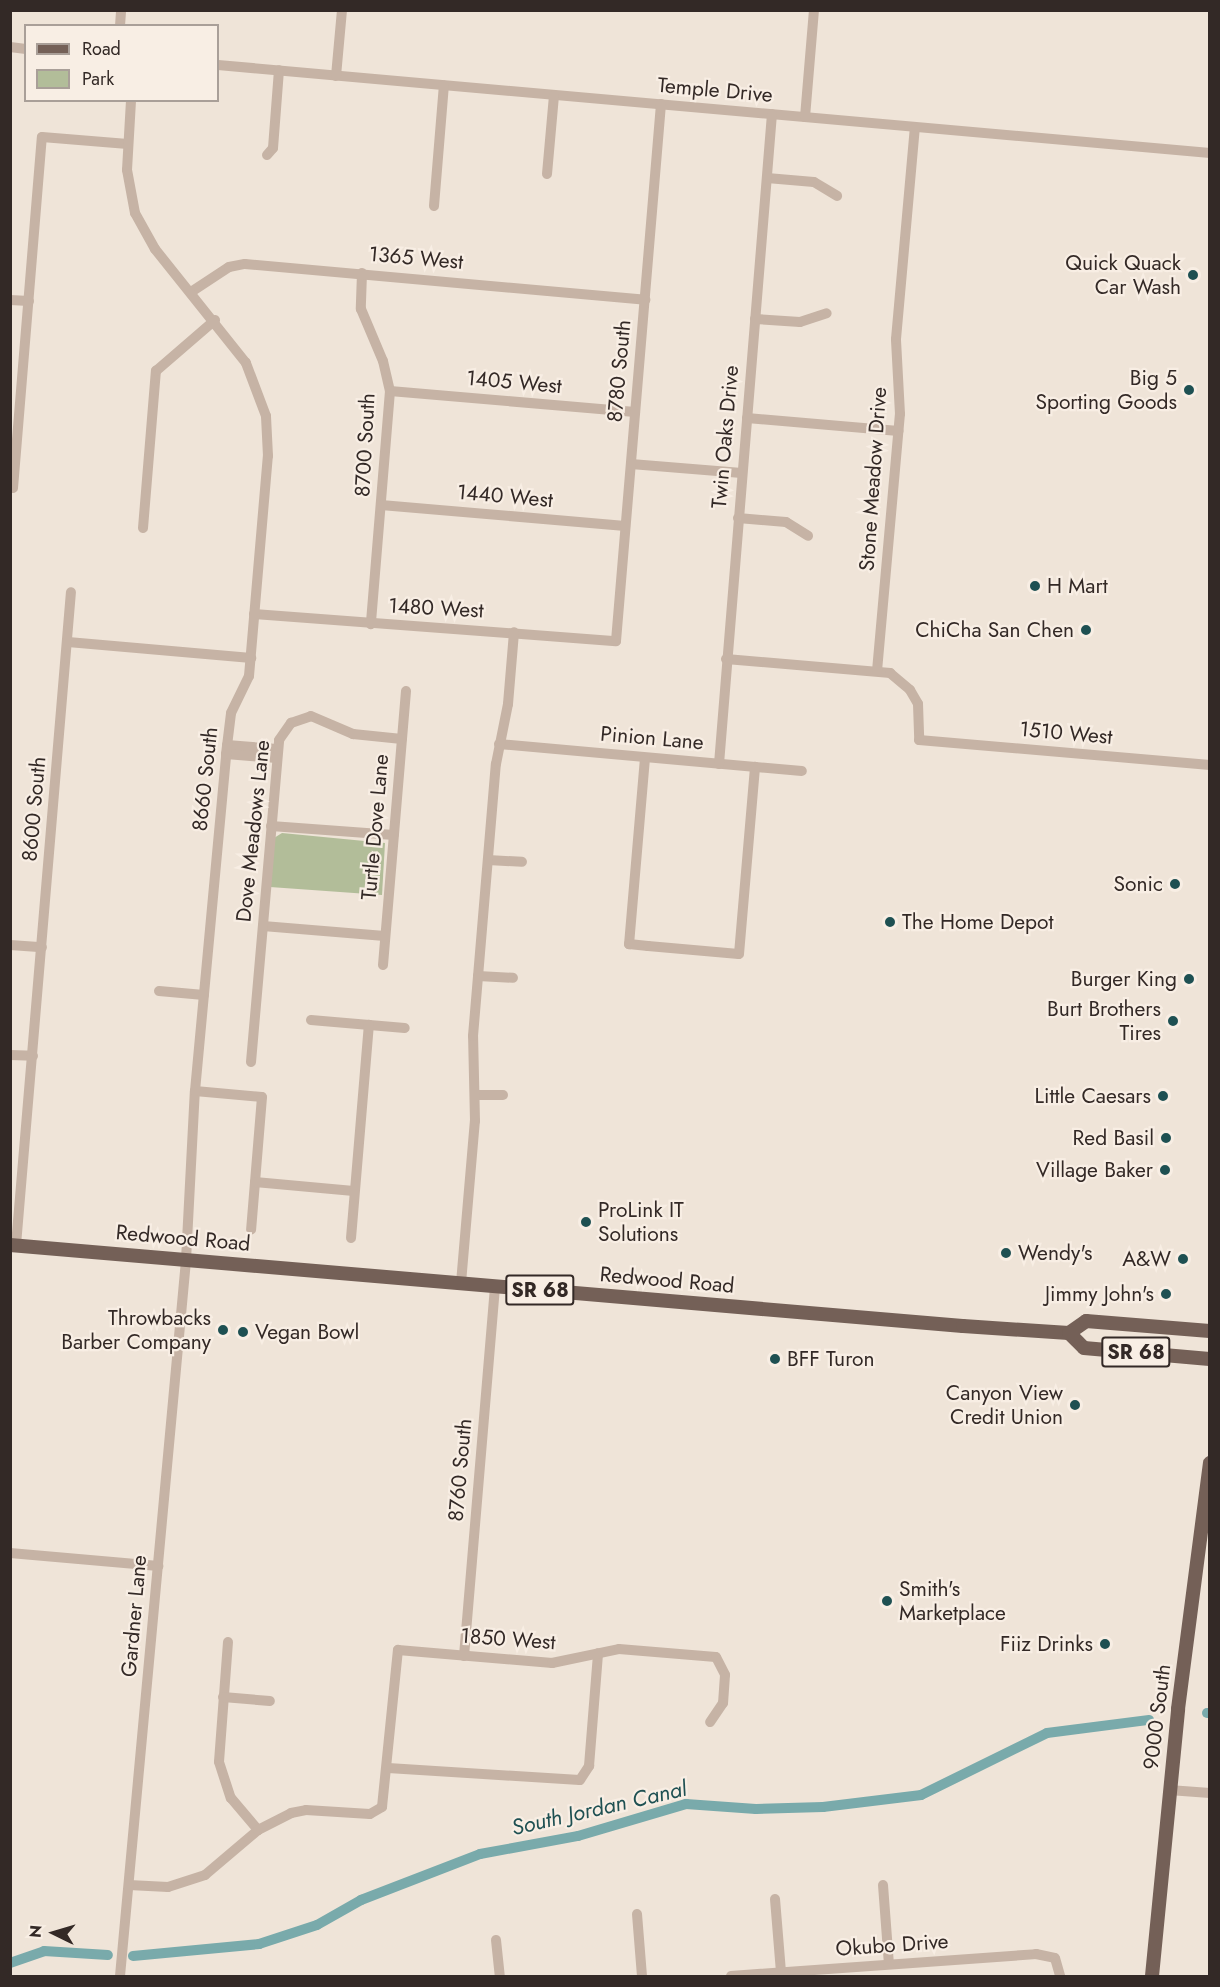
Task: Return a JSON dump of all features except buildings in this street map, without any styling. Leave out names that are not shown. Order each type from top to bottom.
[{"type":"main road","name":"Redwood Road","points":[[13,1245],[1069,1333],[1086,1321],[1209,1331]]},
{"type":"main road","name":"Redwood Road","points":[[1069,1333],[1084,1348],[1209,1359]]},
{"type":"main road","name":"9000 South","points":[[1152,1977],[1169,1790],[1209,1463]]},
{"type":"street","points":[[336,76],[342,10]]},
{"type":"street","points":[[805,117],[814,10]]},
{"type":"street","name":"Temple Drive","points":[[219,65],[1209,153]]},
{"type":"street","points":[[267,156],[273,148],[279,70]]},
{"type":"street","points":[[434,206],[444,85]]},
{"type":"street","points":[[547,174],[554,95]]},
{"type":"street","name":"8660 South","points":[[131,102],[127,170],[135,213],[155,249],[215,320],[246,363],[266,416],[268,456],[249,676],[231,713],[227,749],[195,1091],[186,1260]]},
{"type":"street","name":"8780 South","points":[[616,641],[662,104]]},
{"type":"street","name":"Twin Oaks Drive","points":[[719,764],[772,114]]},
{"type":"street","name":"Stone Meadow Drive","points":[[877,671],[898,431],[896,339],[915,128]]},
{"type":"street","points":[[13,488],[42,137],[128,144]]},
{"type":"street","points":[[767,178],[814,182],[837,196]]},
{"type":"street","name":"1365 West","points":[[191,292],[230,267],[245,264],[645,300]]},
{"type":"street","name":"8700 South","points":[[362,273],[361,309],[383,361],[390,391],[371,624]]},
{"type":"street","points":[[10,300],[29,301]]},
{"type":"street","points":[[755,319],[800,322],[827,314]]},
{"type":"street","points":[[142,528],[156,371],[215,320]]},
{"type":"street","name":"1405 West","points":[[390,391],[635,412]]},
{"type":"street","points":[[747,418],[898,431]]},
{"type":"street","points":[[631,464],[742,473]]},
{"type":"street","name":"1440 West","points":[[381,505],[625,526]]},
{"type":"street","points":[[738,518],[786,522],[808,536]]},
{"type":"street","name":"8600 South","points":[[13,1245],[33,1056],[71,592]]},
{"type":"street","name":"1480 West","points":[[254,614],[616,641]]},
{"type":"street","points":[[461,1284],[476,1095],[472,1053],[478,976],[499,744],[508,704],[514,632]]},
{"type":"street","points":[[68,642],[251,658]]},
{"type":"street","points":[[726,658],[877,671]]},
{"type":"street","name":"1510 West","points":[[877,671],[890,673],[910,690],[918,704],[919,740],[1209,765]]},
{"type":"street","name":"Turtle Dove Lane","points":[[383,966],[406,691]]},
{"type":"street","name":"Dove Meadows Lane","points":[[251,1062],[277,754],[284,731],[291,723],[311,716],[353,734],[402,739]]},
{"type":"street","name":"Pinion Lane","points":[[499,744],[802,771]]},
{"type":"street","points":[[227,749],[277,754]]},
{"type":"street","points":[[645,758],[629,944],[739,954],[755,767]]},
{"type":"street","points":[[271,826],[394,835]]},
{"type":"street","points":[[488,860],[522,862]]},
{"type":"street","points":[[263,926],[385,936]]},
{"type":"street","points":[[10,945],[42,947]]},
{"type":"street","points":[[478,976],[513,978]]},
{"type":"street","points":[[159,991],[204,995]]},
{"type":"street","points":[[311,1020],[405,1028]]},
{"type":"street","points":[[351,1238],[369,1025]]},
{"type":"street","points":[[10,1055],[33,1056]]},
{"type":"street","points":[[195,1091],[262,1097],[250,1230]]},
{"type":"street","points":[[476,1095],[503,1095]]},
{"type":"street","points":[[255,1182],[354,1191]]},
{"type":"street","name":"Gardner Lane","points":[[120,1977],[186,1260]]},
{"type":"street","name":"8760 South","points":[[464,1656],[495,1286]]},
{"type":"street","points":[[10,1553],[158,1566]]},
{"type":"street","points":[[228,1642],[218,1743],[223,1780],[231,1798],[258,1830]]},
{"type":"street","name":"1850 West","points":[[388,1768],[398,1650],[552,1663],[620,1649],[708,1656],[721,1661],[725,1675],[723,1703],[710,1722]]},
{"type":"street","points":[[129,1886],[168,1887],[196,1879],[220,1865],[258,1830],[291,1813],[323,1811],[370,1814],[384,1801],[388,1768],[580,1780],[589,1766],[598,1653]]},
{"type":"street","points":[[223,1696],[270,1701]]},
{"type":"street","points":[[1169,1790],[1209,1793]]},
{"type":"street","points":[[883,1885],[889,1964]]},
{"type":"street","points":[[775,1899],[781,1972]]},
{"type":"street","points":[[638,1914],[642,1977]]},
{"type":"street","points":[[496,1940],[500,1977]]},
{"type":"street","name":"Okubo Drive","points":[[731,1977],[1036,1954],[1055,1958],[1060,1977]]},
{"type":"green space","points":[[282,833],[385,843],[382,895],[270,887],[274,838]]},
{"type":"waterway","name":"South Jordan Canal","points":[[133,1956],[259,1944],[317,1925],[361,1900],[480,1854],[578,1836],[686,1804],[756,1809],[823,1807],[921,1795],[1047,1733],[1149,1720]]},
{"type":"waterway","name":"South Jordan Canal","points":[[10,1963],[44,1951],[108,1955]]},
{"type":"place","name":"Quick Quack Car Wash","points":[[1193,275]]},
{"type":"place","name":"Big 5 Sporting Goods","points":[[1189,390]]},
{"type":"place","name":"H Mart","points":[[1035,586]]},
{"type":"place","name":"ChiCha San Chen","points":[[1086,630]]},
{"type":"place","name":"Sonic","points":[[1175,884]]},
{"type":"place","name":"The Home Depot","points":[[890,922]]},
{"type":"place","name":"Burger King","points":[[1189,979]]},
{"type":"place","name":"Burt Brothers Tires","points":[[1173,1021]]},
{"type":"place","name":"Little Caesars","points":[[1163,1096]]},
{"type":"place","name":"Red Basil","points":[[1166,1138]]},
{"type":"place","name":"Village Baker","points":[[1165,1170]]},
{"type":"place","name":"ProLink IT Solutions","points":[[586,1222]]},
{"type":"place","name":"Wendy's","points":[[1006,1253]]},
{"type":"place","name":"A&W","points":[[1183,1259]]},
{"type":"place","name":"Jimmy John's","points":[[1166,1294]]},
{"type":"place","name":"Throwbacks Barber Company","points":[[223,1330]]},
{"type":"place","name":"Vegan Bowl","points":[[243,1332]]},
{"type":"place","name":"BFF Turon","points":[[775,1359]]},
{"type":"place","name":"Canyon View Credit Union","points":[[1075,1405]]},
{"type":"place","name":"Smith's Marketplace","points":[[887,1601]]},
{"type":"place","name":"Fiiz Drinks","points":[[1105,1644]]}]
